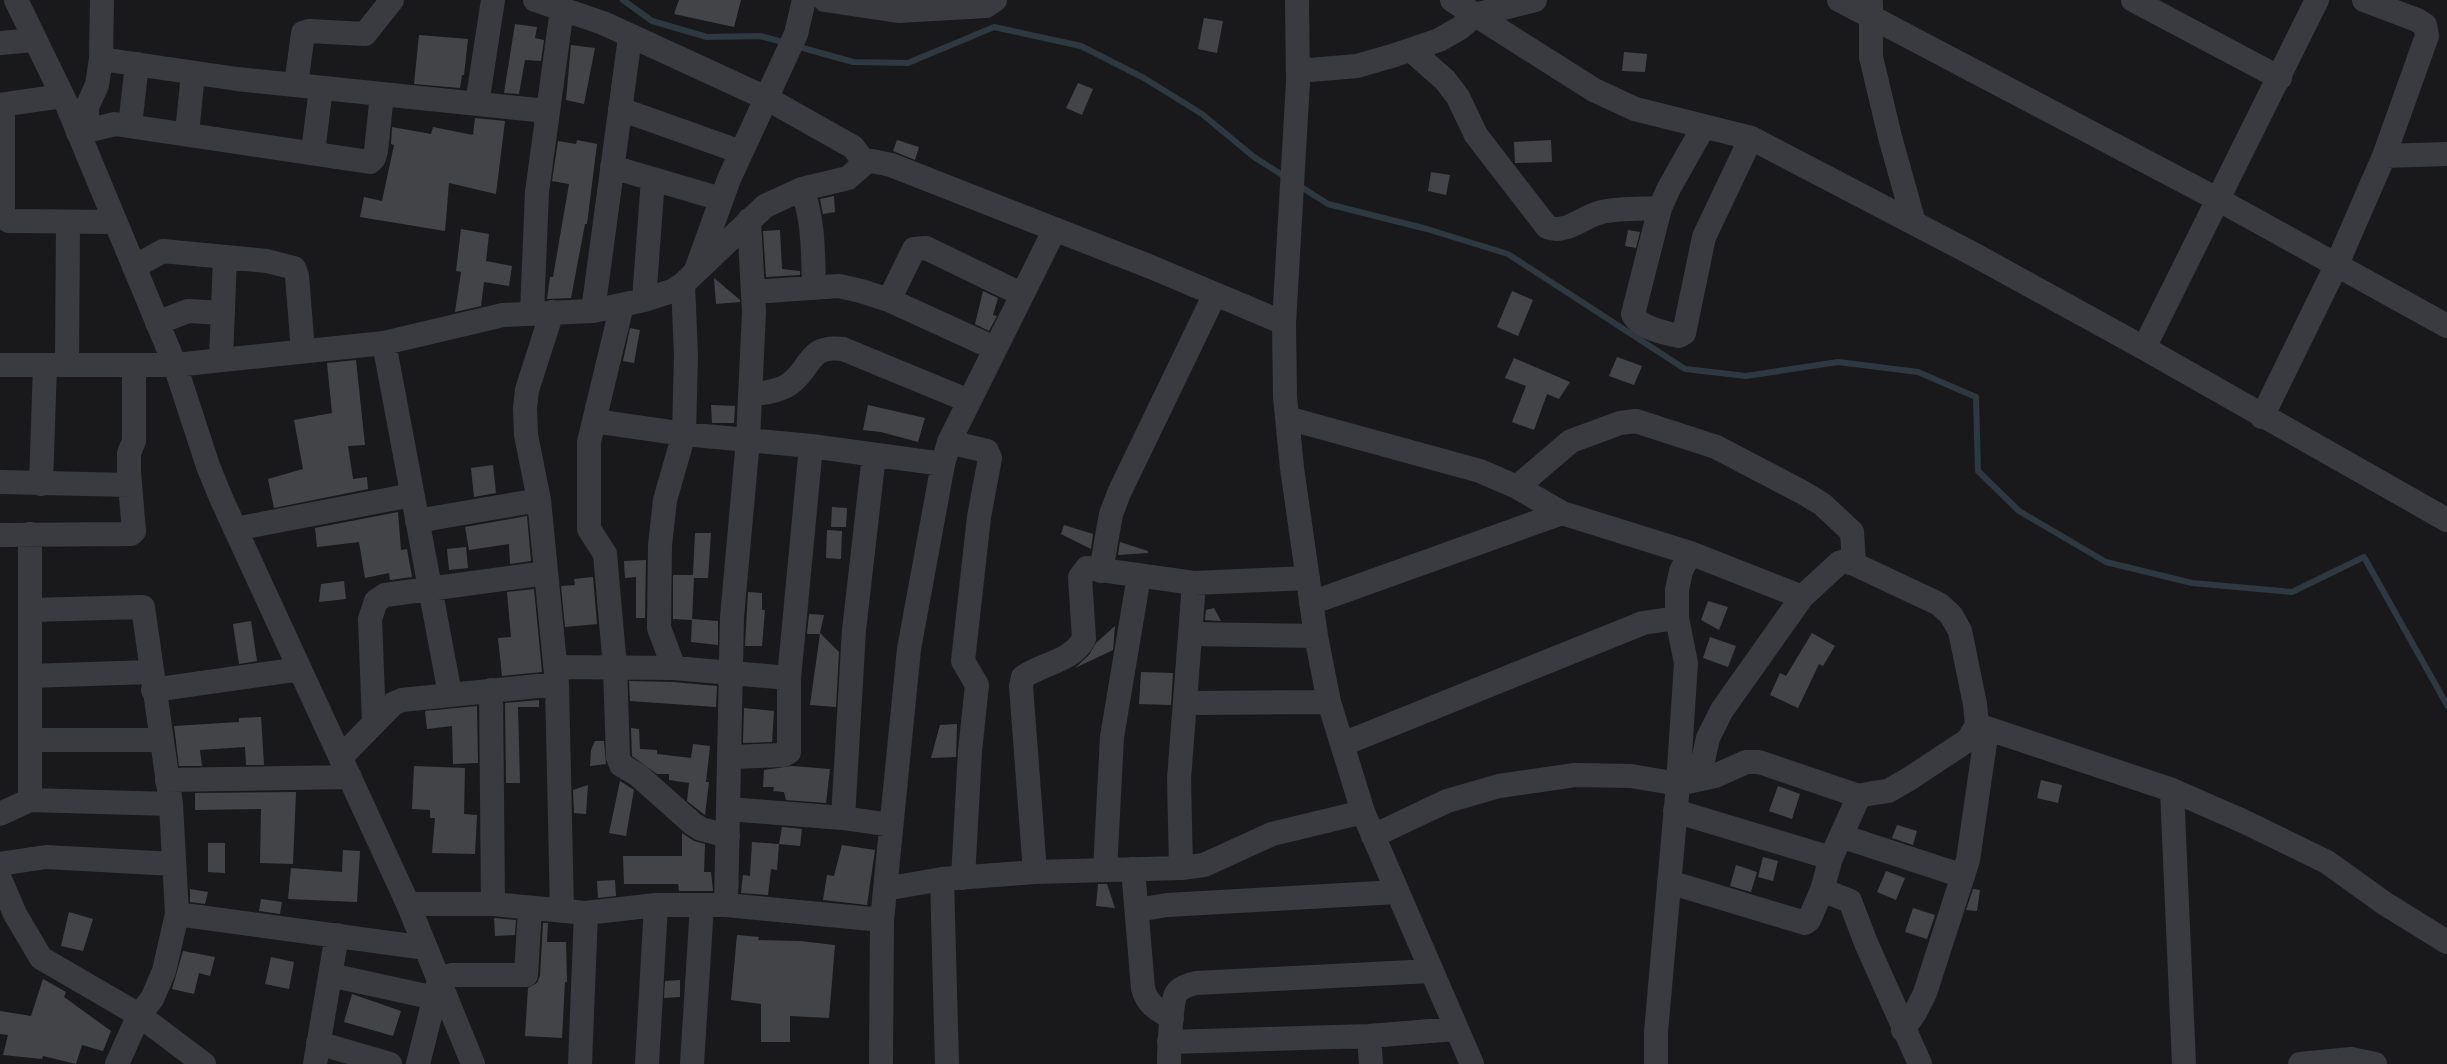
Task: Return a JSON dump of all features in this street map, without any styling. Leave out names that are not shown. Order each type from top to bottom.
[{"type":"street","points":[[16,0],[62,96],[83,132],[115,222],[175,365],[208,466],[408,904],[426,948],[437,989],[473,1064]]},
{"type":"street","points":[[83,132],[87,107],[96,85],[101,59],[102,0]]},
{"type":"street","points":[[296,85],[303,33],[309,31],[365,34],[392,0]]},
{"type":"street","points":[[477,104],[493,0]]},
{"type":"street","points":[[535,0],[603,23],[766,98],[853,146],[865,164]]},
{"type":"street","points":[[674,668],[659,628],[660,545],[665,500],[684,434],[690,278],[741,152],[796,34],[804,0]]},
{"type":"street","points":[[826,0],[869,3],[898,11],[986,6],[995,0]]},
{"type":"street","points":[[1297,0],[1298,71],[1284,323],[1287,418],[1316,636],[1329,702],[1363,812],[1455,1029],[1472,1064]]},
{"type":"street","points":[[1452,0],[1594,90],[1635,109],[1752,138],[1914,223],[2144,348],[2447,520]]},
{"type":"street","points":[[1298,71],[1357,66],[1411,50],[1439,40],[1460,28],[1475,15],[1534,0]]},
{"type":"street","points":[[1839,0],[1871,8],[2447,326]]},
{"type":"street","points":[[2133,0],[2280,78]]},
{"type":"street","points":[[2144,348],[2280,78],[2317,0]]},
{"type":"street","points":[[2262,416],[2337,264],[2384,156],[2427,36],[2424,25],[2417,20],[2364,0]]},
{"type":"street","points":[[1871,8],[1871,57],[1890,137],[1914,223]]},
{"type":"street","points":[[562,10],[546,111],[535,210],[542,312],[525,408],[526,435],[539,500],[557,675],[562,911]]},
{"type":"street","points":[[593,311],[630,37]]},
{"type":"street","points":[[0,43],[35,40]]},
{"type":"street","points":[[1411,50],[1445,80],[1458,97],[1476,135],[1547,227],[1554,230],[1562,229],[1601,212],[1660,208]]},
{"type":"street","points":[[101,59],[193,73],[546,111]]},
{"type":"street","points":[[130,126],[137,64]]},
{"type":"street","points":[[187,134],[193,73]]},
{"type":"street","points":[[313,152],[322,88]]},
{"type":"street","points":[[83,132],[109,124],[130,126],[370,162],[374,158],[382,94]]},
{"type":"street","points":[[62,96],[1,105],[3,217],[9,221],[115,222]]},
{"type":"street","points":[[620,109],[741,152]]},
{"type":"street","points":[[1704,126],[1668,188],[1660,208],[1633,314],[1636,319],[1652,328],[1679,336],[1684,333],[1704,237],[1752,138]]},
{"type":"street","points":[[2384,156],[2447,154]]},
{"type":"street","points":[[0,365],[175,365],[384,343],[503,315],[593,311],[633,303],[672,291],[690,278],[765,206],[802,189],[848,178],[865,164],[872,161],[891,166],[1055,229],[1284,323]]},
{"type":"street","points":[[612,167],[721,199]]},
{"type":"street","points":[[653,179],[633,303],[594,421],[589,442],[589,529],[600,543],[605,554],[615,667],[620,765],[638,775],[693,824],[701,829],[728,836]]},
{"type":"street","points":[[802,189],[812,222],[814,288]]},
{"type":"street","points":[[726,905],[732,617],[748,440],[750,395],[753,292],[749,220]]},
{"type":"street","points":[[41,484],[56,365],[68,223]]},
{"type":"street","points":[[881,1064],[882,920],[909,648],[946,453],[994,348],[1055,229]]},
{"type":"street","points":[[889,300],[914,249],[920,248],[926,248],[1021,294]]},
{"type":"street","points":[[134,267],[163,251],[267,261],[294,268],[298,276],[303,351]]},
{"type":"street","points":[[221,360],[225,257]]},
{"type":"street","points":[[753,292],[839,286],[889,300],[994,348]]},
{"type":"street","points":[[1101,571],[1112,514],[1119,493],[1215,294]]},
{"type":"street","points":[[157,323],[188,311],[223,313]]},
{"type":"street","points":[[384,343],[450,694]]},
{"type":"street","points":[[750,395],[779,390],[790,384],[819,351],[829,347],[843,349],[969,401]]},
{"type":"street","points":[[0,535],[131,534],[136,528],[130,485],[129,452],[134,441],[134,365]]},
{"type":"street","points":[[1287,418],[1480,471],[1517,487],[1562,514],[1690,553],[1802,597]]},
{"type":"street","points":[[594,421],[684,434],[811,446],[874,455],[987,451],[990,458],[979,517],[963,661],[977,685],[953,879],[947,1064]]},
{"type":"street","points":[[1517,487],[1571,441],[1620,423],[1636,421],[1716,447],[1809,496],[1852,532],[1854,564]]},
{"type":"street","points":[[730,757],[787,754],[789,678],[811,446]]},
{"type":"street","points":[[843,818],[854,630],[874,455]]},
{"type":"street","points":[[0,482],[130,485]]},
{"type":"street","points":[[235,528],[412,495]]},
{"type":"street","points":[[417,521],[539,500]]},
{"type":"street","points":[[1311,603],[1562,514]]},
{"type":"street","points":[[30,534],[30,800]]},
{"type":"street","points":[[1688,782],[1686,663],[1677,618],[1679,580],[1690,553]]},
{"type":"street","points":[[1656,1064],[1656,1032],[1675,811],[1713,724],[1802,597],[1839,563],[1845,561],[1939,604],[1951,615],[1960,631],[1975,704],[1982,727],[1969,853],[1925,993],[1903,1030]]},
{"type":"street","points":[[1035,872],[1021,686],[1023,677],[1072,655],[1079,648],[1084,639],[1080,577],[1087,568],[1194,583],[1308,578]]},
{"type":"street","points":[[374,723],[370,619],[376,601],[384,595],[546,573]]},
{"type":"street","points":[[1106,870],[1112,738],[1139,576]]},
{"type":"street","points":[[1180,868],[1179,779],[1194,583]]},
{"type":"street","points":[[30,610],[142,606],[171,804],[177,914],[164,971],[152,999],[139,1015],[117,1064]]},
{"type":"street","points":[[1343,744],[1644,623],[1677,618]]},
{"type":"street","points":[[1190,634],[1316,636]]},
{"type":"street","points":[[345,767],[374,723],[393,704],[402,700],[491,690],[557,675],[615,667],[674,668],[789,678]]},
{"type":"street","points":[[30,676],[152,681],[300,669]]},
{"type":"street","points":[[491,690],[493,904]]},
{"type":"street","points":[[1185,703],[1329,702]]},
{"type":"street","points":[[1982,727],[2172,790],[2245,822],[2327,862],[2400,914],[2447,942]]},
{"type":"street","points":[[1373,836],[1447,801],[1499,786],[1575,775],[1631,776],[1688,782],[1715,776],[1746,762],[1760,762],[1859,796],[1888,791],[1968,740],[1982,727]]},
{"type":"street","points":[[30,740],[161,740]]},
{"type":"street","points":[[167,780],[345,767]]},
{"type":"street","points":[[2172,790],[2184,1064]]},
{"type":"street","points":[[1669,882],[1800,923],[1809,920],[1822,890],[1831,858],[1859,796]]},
{"type":"street","points":[[0,814],[30,800],[171,804]]},
{"type":"street","points":[[728,809],[843,818],[891,825]]},
{"type":"street","points":[[1675,811],[1831,858]]},
{"type":"street","points":[[885,889],[953,879],[1035,872],[1180,868],[1204,864],[1272,834],[1363,812]]},
{"type":"street","points":[[1841,836],[1963,876]]},
{"type":"street","points":[[0,864],[46,857],[174,864]]},
{"type":"street","points":[[1133,869],[1146,999],[1153,1006],[1172,1018]]},
{"type":"street","points":[[0,880],[15,914],[41,958],[139,1015],[204,1064]]},
{"type":"street","points":[[1822,890],[1850,901],[1903,1030],[1920,1064]]},
{"type":"street","points":[[1137,910],[1166,905],[1397,892]]},
{"type":"street","points":[[408,904],[493,904],[586,913],[656,905],[726,905],[882,920]]},
{"type":"street","points":[[647,1064],[656,905]]},
{"type":"street","points":[[692,1064],[702,905]]},
{"type":"street","points":[[418,1064],[437,989],[452,975],[526,975],[530,908]]},
{"type":"street","points":[[580,1064],[586,913]]},
{"type":"street","points":[[177,914],[426,948]]},
{"type":"street","points":[[337,935],[317,1054],[390,1064]]},
{"type":"street","points":[[1430,971],[1196,982],[1183,987],[1176,994],[1169,1053],[1455,1029]]},
{"type":"street","points":[[330,976],[437,989]]},
{"type":"street","points":[[1370,1036],[1371,1064]]},
{"type":"street","points":[[2300,1064],[2351,1059],[2375,1064]]},
{"type":"building","points":[[679,0],[741,0],[734,27],[674,14]]},
{"type":"building","points":[[1204,18],[1223,21],[1217,53],[1198,49]]},
{"type":"building","points":[[515,24],[537,27],[535,38],[544,40],[541,61],[525,60],[519,94],[504,93]]},
{"type":"building","points":[[419,35],[468,39],[464,75],[462,75],[460,88],[414,84]]},
{"type":"building","points":[[571,45],[595,48],[584,104],[566,100]]},
{"type":"building","points":[[1624,52],[1647,54],[1645,72],[1622,71]]},
{"type":"building","points":[[1078,83],[1093,89],[1082,115],[1066,108]]},
{"type":"building","points":[[475,118],[505,121],[496,194],[449,183],[445,231],[360,217],[364,197],[382,201],[394,145],[391,144],[392,127],[431,134],[433,127],[473,135]]},
{"type":"building","points":[[577,140],[597,144],[587,224],[585,224],[571,298],[547,299],[550,277],[553,277],[569,184],[552,181],[558,141],[576,144]]},
{"type":"building","points":[[897,140],[919,147],[915,160],[893,151]]},
{"type":"building","points":[[1551,140],[1552,162],[1515,163],[1514,142]]},
{"type":"building","points":[[1431,172],[1450,175],[1446,195],[1428,191]]},
{"type":"building","points":[[834,196],[835,212],[823,214],[820,199]]},
{"type":"building","points":[[461,229],[489,234],[486,261],[512,266],[509,286],[484,282],[481,306],[455,312],[461,272],[456,271]]},
{"type":"building","points":[[780,230],[782,269],[800,271],[800,275],[766,277],[763,231]]},
{"type":"building","points":[[1628,230],[1640,232],[1636,248],[1625,246]]},
{"type":"building","points":[[714,278],[740,300],[740,302],[716,304]]},
{"type":"building","points":[[983,291],[998,298],[993,315],[997,316],[989,331],[975,324]]},
{"type":"building","points":[[1512,291],[1533,300],[1518,336],[1497,327]]},
{"type":"building","points":[[630,328],[640,330],[634,363],[623,361]]},
{"type":"building","points":[[1617,357],[1642,366],[1634,385],[1609,376]]},
{"type":"building","points":[[1514,358],[1570,382],[1559,399],[1547,394],[1534,430],[1512,422],[1526,386],[1505,378]]},
{"type":"building","points":[[356,360],[365,445],[348,446],[353,479],[367,477],[368,489],[274,508],[268,479],[303,469],[294,420],[332,413],[327,363]]},
{"type":"building","points":[[711,405],[735,406],[734,423],[712,423]]},
{"type":"building","points":[[868,405],[925,418],[918,442],[881,432],[863,430]]},
{"type":"building","points":[[493,465],[496,493],[474,497],[471,468]]},
{"type":"building","points":[[832,507],[847,508],[846,527],[831,527]]},
{"type":"building","points":[[398,512],[401,550],[407,549],[412,577],[390,580],[389,573],[365,578],[359,542],[317,547],[315,528]]},
{"type":"building","points":[[527,516],[531,561],[510,564],[509,544],[469,550],[465,527]]},
{"type":"building","points":[[1064,525],[1093,534],[1091,549],[1061,534]]},
{"type":"building","points":[[827,530],[842,531],[841,559],[826,558]]},
{"type":"building","points":[[695,533],[711,533],[708,578],[694,578],[692,619],[718,621],[718,645],[691,642],[692,620],[673,619],[673,575],[693,575]]},
{"type":"building","points":[[1120,542],[1148,551],[1148,553],[1118,555]]},
{"type":"building","points":[[466,547],[468,568],[449,570],[447,549]]},
{"type":"building","points":[[646,560],[645,618],[636,618],[636,577],[625,578],[624,561]]},
{"type":"building","points":[[593,577],[597,624],[565,627],[561,586],[575,585],[574,579]]},
{"type":"building","points":[[344,581],[346,599],[319,602],[321,584]]},
{"type":"building","points":[[534,589],[542,672],[502,676],[498,638],[511,637],[507,592]]},
{"type":"building","points":[[748,592],[762,593],[762,610],[765,610],[762,646],[745,646]]},
{"type":"building","points":[[1708,601],[1728,607],[1719,630],[1701,620]]},
{"type":"building","points":[[1214,608],[1221,621],[1205,620],[1206,610]]},
{"type":"building","points":[[809,614],[824,615],[820,633],[839,652],[836,707],[810,705],[820,634],[807,634]]},
{"type":"building","points":[[251,621],[257,661],[239,664],[233,624]]},
{"type":"building","points":[[1115,626],[1113,650],[1075,668],[1089,655],[1096,643]]},
{"type":"building","points":[[1812,633],[1835,646],[1823,666],[1819,664],[1798,708],[1770,695],[1780,673],[1786,676]]},
{"type":"building","points":[[1710,637],[1736,646],[1728,667],[1703,658]]},
{"type":"building","points":[[1141,672],[1173,673],[1171,705],[1139,704]]},
{"type":"building","points":[[629,681],[717,686],[716,707],[630,701]]},
{"type":"building","points":[[539,700],[539,707],[518,707],[520,783],[506,783],[505,703]]},
{"type":"building","points":[[477,706],[478,763],[453,764],[452,726],[427,729],[425,711]]},
{"type":"building","points":[[744,708],[774,711],[772,742],[743,743]]},
{"type":"building","points":[[261,717],[264,765],[246,765],[245,747],[200,750],[202,766],[179,766],[174,726],[239,722],[239,718]]},
{"type":"building","points":[[957,724],[956,757],[931,758],[940,725]]},
{"type":"building","points":[[631,728],[639,729],[640,749],[657,750],[657,754],[691,758],[693,744],[710,746],[706,782],[709,782],[705,815],[687,801],[689,783],[669,780],[669,774],[657,774],[632,756]]},
{"type":"building","points":[[595,741],[604,741],[606,764],[590,766],[591,750]]},
{"type":"building","points":[[414,766],[465,768],[464,814],[477,815],[475,854],[432,853],[435,818],[430,818],[430,810],[412,809]]},
{"type":"building","points":[[792,766],[830,769],[826,803],[786,800],[784,792],[773,791],[774,787],[763,787],[764,770]]},
{"type":"building","points":[[2041,780],[2062,785],[2058,803],[2037,798]]},
{"type":"building","points":[[620,781],[634,790],[626,836],[609,833]]},
{"type":"building","points":[[588,785],[586,814],[574,813],[573,790]]},
{"type":"building","points":[[1778,786],[1800,794],[1792,819],[1769,811]]},
{"type":"building","points":[[296,792],[293,864],[260,863],[261,809],[195,810],[195,793]]},
{"type":"building","points":[[1897,825],[1917,831],[1913,845],[1892,838]]},
{"type":"building","points":[[782,827],[802,829],[800,846],[779,844]]},
{"type":"building","points":[[682,833],[694,841],[705,844],[704,872],[711,872],[713,891],[679,891],[678,884],[624,884],[623,856],[682,856]]},
{"type":"building","points":[[752,842],[779,844],[777,870],[771,869],[768,895],[741,893],[743,875],[750,876]]},
{"type":"building","points":[[208,843],[225,843],[225,873],[208,872]]},
{"type":"building","points":[[842,845],[875,850],[867,905],[823,900],[827,875],[834,876]]},
{"type":"building","points":[[343,850],[360,851],[357,902],[288,899],[291,868],[342,872]]},
{"type":"building","points":[[1763,857],[1778,861],[1773,881],[1758,877]]},
{"type":"building","points":[[1736,865],[1757,872],[1751,892],[1730,886]]},
{"type":"building","points":[[1886,871],[1905,878],[1896,900],[1877,892]]},
{"type":"building","points":[[615,880],[616,896],[598,898],[597,881]]},
{"type":"building","points":[[1098,884],[1107,884],[1115,908],[1096,906]]},
{"type":"building","points":[[190,889],[208,892],[205,904],[190,902]]},
{"type":"building","points":[[1973,889],[1980,890],[1977,911],[1966,910]]},
{"type":"building","points":[[261,899],[282,902],[280,914],[259,911]]},
{"type":"building","points":[[1913,908],[1935,915],[1927,939],[1905,932]]},
{"type":"building","points":[[69,912],[93,919],[83,951],[61,946]]},
{"type":"building","points":[[494,918],[516,920],[515,935],[495,936]]},
{"type":"building","points":[[543,923],[548,923],[547,942],[566,942],[567,982],[565,982],[562,1038],[525,1036],[528,988],[537,983],[540,976]]},
{"type":"building","points":[[737,935],[759,937],[758,940],[800,941],[835,945],[829,1018],[790,1016],[790,1042],[761,1042],[761,1004],[731,1000]]},
{"type":"building","points":[[183,951],[215,957],[210,976],[199,973],[194,994],[172,989]]},
{"type":"building","points":[[271,957],[294,962],[289,989],[265,984]]},
{"type":"building","points":[[43,979],[66,992],[64,997],[111,1031],[103,1051],[82,1045],[76,1064],[43,1056],[42,1059],[3,1055],[8,1035],[0,1034],[0,1011],[31,1016]]},
{"type":"building","points":[[680,980],[680,997],[664,998],[665,981]]},
{"type":"building","points":[[352,994],[401,1011],[393,1036],[344,1022]]},
{"type":"waterway","points":[[623,0],[652,21],[707,37],[760,36],[786,43]]},
{"type":"waterway","points":[[796,46],[853,62],[908,63],[994,27],[1081,46],[1144,78],[1202,114],[1254,157],[1287,178]]},
{"type":"waterway","points":[[1298,185],[1328,204],[1427,229],[1508,254],[1685,369],[1746,376],[1838,362],[1918,372],[1976,397],[1978,471],[2019,511],[2106,562],[2192,583],[2292,592],[2364,557],[2447,705]]}]
